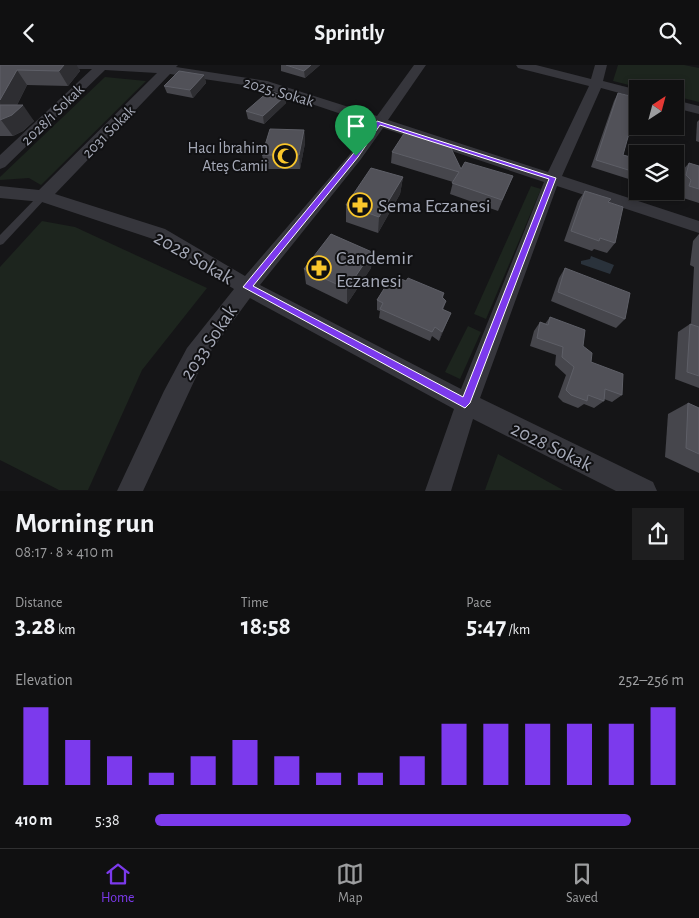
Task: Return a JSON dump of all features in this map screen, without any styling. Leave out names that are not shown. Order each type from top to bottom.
[{"type":"street","name":"2025. Sokak","points":[[79,65],[170,67],[224,75],[267,85],[699,227]]},
{"type":"street","name":"2028/1 Sokak","points":[[0,164],[103,65]]},
{"type":"street","name":"2033 Sokak","points":[[130,491],[195,355],[247,287],[356,156],[420,65]]},
{"type":"street","points":[[522,65],[629,92]]},
{"type":"street","points":[[438,491],[465,403],[553,178],[597,84],[601,65]]},
{"type":"street","name":"2031 Sokak","points":[[43,196],[170,67]]},
{"type":"street","points":[[684,106],[699,110]]},
{"type":"street","name":"2028 Sokak","points":[[0,192],[43,196],[159,234],[247,287],[465,403],[644,491]]},
{"type":"lane","points":[[0,241],[43,196]]},
{"type":"shaded area","points":[[618,65],[684,65],[699,68],[699,102],[684,98],[684,80],[629,80],[629,85],[613,81]]},
{"type":"shaded area","points":[[105,77],[146,81],[41,185],[29,178],[0,180],[0,177]]},
{"type":"shaded area","points":[[531,186],[541,189],[486,319],[474,314]]},
{"type":"shaded area","points":[[42,221],[75,227],[207,288],[142,370],[88,490],[59,490],[0,460],[0,267]]},
{"type":"shaded area","points":[[591,256],[614,265],[610,274],[581,264],[581,261],[590,259]]},
{"type":"shaded area","points":[[468,326],[481,332],[460,379],[445,372]]},
{"type":"shaded area","points":[[498,454],[563,490],[485,490]]},
{"type":"building","points":[[0,65],[64,65],[59,71],[17,70],[0,100]]},
{"type":"building","points":[[286,65],[311,65],[304,71]]},
{"type":"building","points":[[179,71],[204,75],[190,90],[164,86]]},
{"type":"building","points":[[269,91],[285,96],[263,116],[246,111]]},
{"type":"building","points":[[618,93],[629,96],[629,133],[623,155],[629,157],[629,170],[596,160]]},
{"type":"building","points":[[0,105],[23,105],[12,115],[0,120]]},
{"type":"building","points":[[270,129],[304,130],[299,155],[262,155]]},
{"type":"building","points":[[405,132],[449,144],[461,169],[465,162],[513,176],[502,200],[452,183],[459,172],[392,152]]},
{"type":"building","points":[[689,163],[699,166],[699,189],[689,186],[691,180],[686,175]]},
{"type":"building","points":[[371,168],[403,177],[379,217],[346,205]]},
{"type":"building","points":[[585,191],[611,199],[608,202],[623,207],[615,243],[600,238],[599,241],[571,231]]},
{"type":"building","points":[[331,234],[372,252],[347,289],[304,269]]},
{"type":"building","points":[[565,268],[630,293],[625,319],[558,292]]},
{"type":"building","points":[[408,278],[444,293],[442,297],[446,301],[442,309],[451,313],[442,332],[435,327],[432,332],[380,309],[383,303],[377,300],[387,284],[396,288],[401,279],[406,281]]},
{"type":"building","points":[[550,317],[585,330],[583,346],[592,353],[591,362],[623,374],[622,395],[605,389],[604,401],[588,395],[587,401],[571,395],[566,390],[574,367],[562,357],[563,347],[537,338],[540,322],[548,325]]},
{"type":"building","points":[[690,324],[699,327],[699,376],[687,372]]},
{"type":"building","points":[[688,403],[699,408],[699,454],[686,448]]},
{"type":"place","name":"Hacı İbrahim Ateş Camii","points":[[285,156]]},
{"type":"place","name":"Sema Eczanesi","points":[[360,205]]},
{"type":"place","name":"Candemir Eczanesi","points":[[319,268]]},
{"type":"route","points":[[379,123],[553,178],[465,403],[247,287],[356,156],[379,123]]}]
